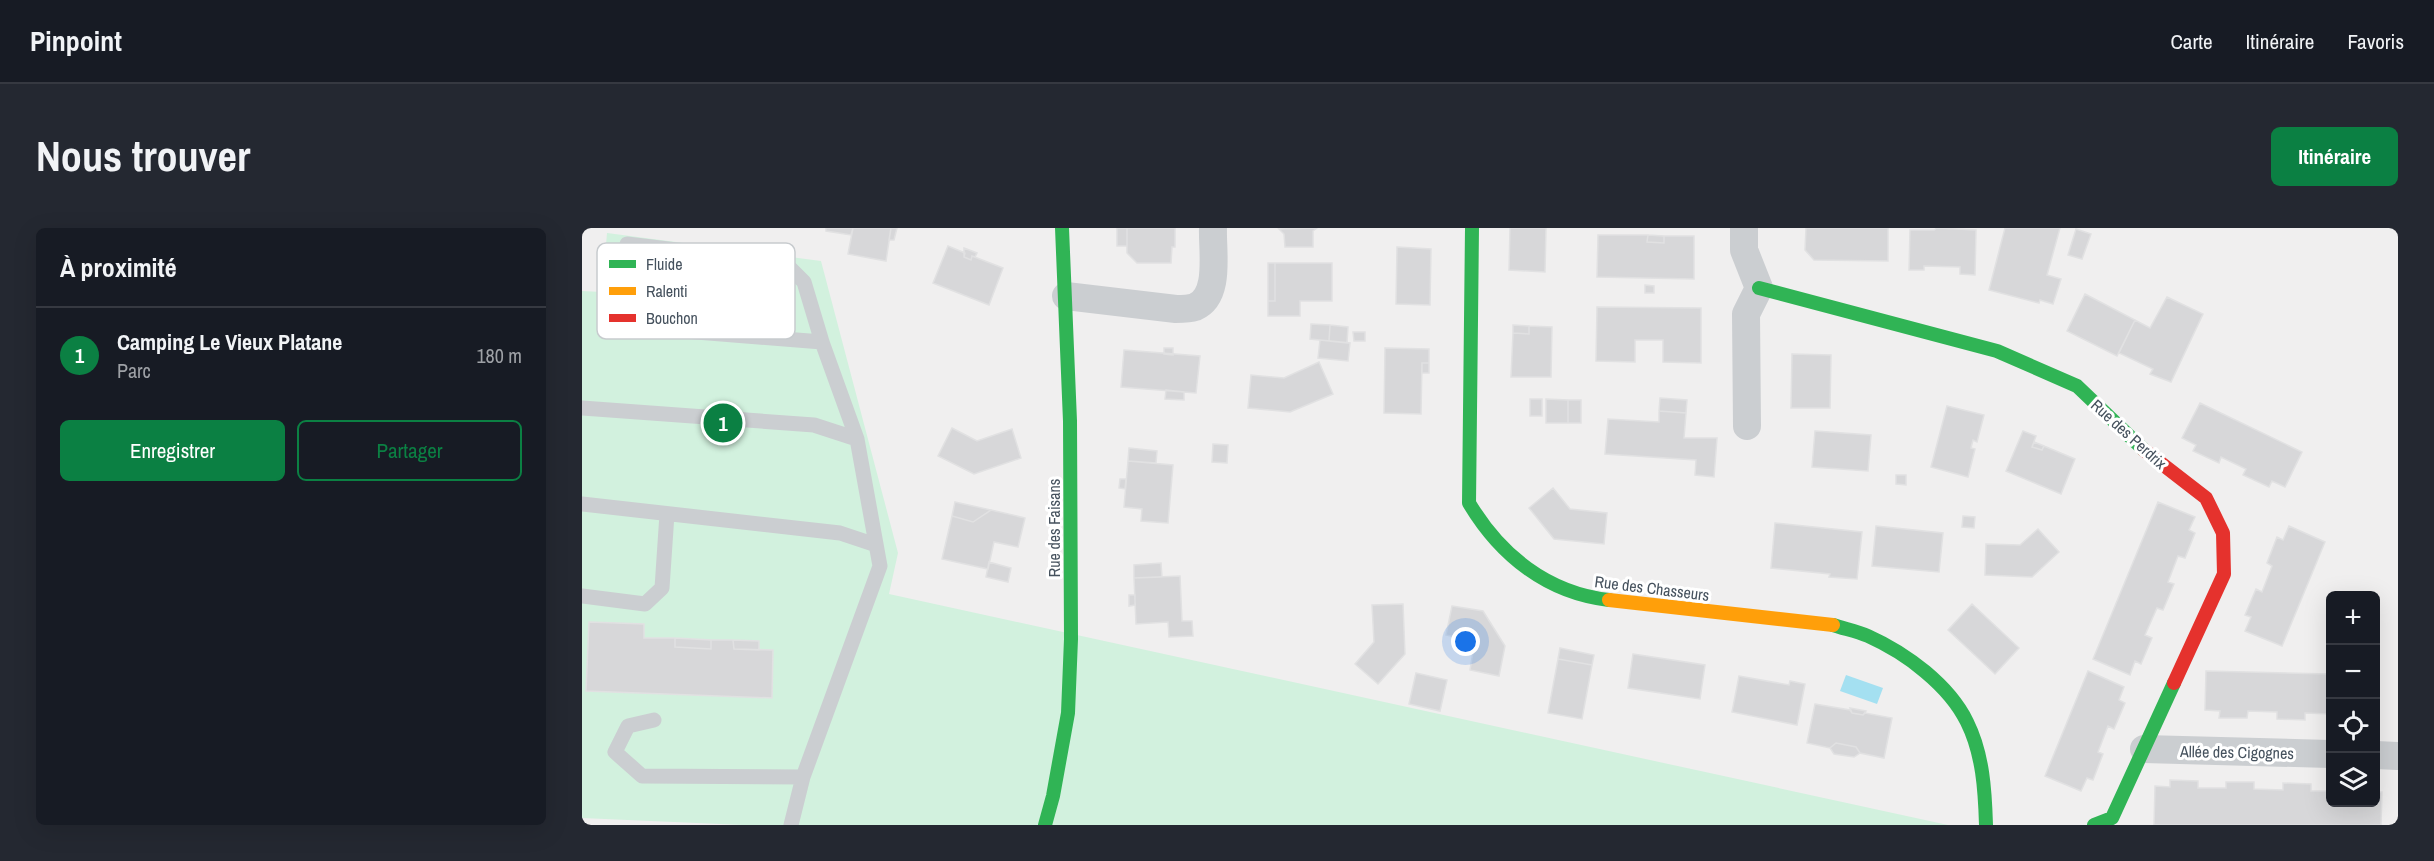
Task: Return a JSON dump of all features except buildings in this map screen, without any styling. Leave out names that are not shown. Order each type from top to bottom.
[{"type":"street","points":[[1066,296],[1176,309],[1194,308],[1205,300],[1212,286],[1213,228]]},
{"type":"street","name":"Rue des Chasseurs","points":[[1472,228],[1469,503],[1482,526],[1501,550],[1526,571],[1558,588],[1588,598],[1833,625],[1871,637],[1919,667],[1946,693],[1967,720],[1977,748],[1985,798],[1986,825]]},
{"type":"street","points":[[1744,228],[1744,250],[1758,288],[1746,314],[1747,426]]},
{"type":"street","name":"Rue des Faisans","points":[[1045,825],[1053,796],[1069,702],[1071,639],[1070,432],[1066,296],[1057,230]]},
{"type":"street","name":"Rue des Perdrix","points":[[1758,288],[1997,351],[2077,386],[2150,456],[2206,498],[2223,533],[2224,574],[2112,818],[2094,825]]},
{"type":"street","name":"Allée des Cigognes","points":[[2144,749],[2326,754]]},
{"type":"lane","points":[[791,825],[803,777],[880,566],[857,439],[822,342],[804,282],[795,273]]},
{"type":"lane","points":[[784,339],[822,342]]},
{"type":"lane","points":[[582,408],[814,425],[857,439]]},
{"type":"lane","points":[[582,504],[840,533],[876,545]]},
{"type":"lane","points":[[582,596],[645,604],[662,588],[667,514]]},
{"type":"lane","points":[[654,720],[628,726],[615,752],[642,776],[803,777]]},
{"type":"green space","points":[[607,233],[683,243],[606,243]]},
{"type":"green space","points":[[795,258],[821,261],[898,553],[889,594],[1948,825],[743,825],[582,818],[582,291],[597,292],[597,339],[795,339]]},
{"type":"water","points":[[1846,675],[1883,688],[1877,704],[1840,691]]},
{"type":"traffic: fast","points":[[1045,825],[1053,796],[1068,713],[1071,639],[1070,421],[1062,228]]},
{"type":"traffic: fast","points":[[1472,228],[1469,503],[1495,539],[1527,568],[1565,589],[1609,600]]},
{"type":"traffic: fast","points":[[1759,288],[1997,351],[2077,386],[2144,450]]},
{"type":"traffic: fast","points":[[1833,625],[1864,634],[1897,651],[1938,683],[1959,708],[1977,747],[1984,786],[1986,825]]},
{"type":"traffic: fast","points":[[2094,825],[2112,818],[2174,683]]},
{"type":"traffic: slow","points":[[1609,600],[1833,625]]},
{"type":"traffic: jam","points":[[2144,450],[2206,498],[2223,533],[2224,574],[2174,683]]},
{"type":"place","name":"Camping Le Vieux Platane","points":[[723,423]]}]
